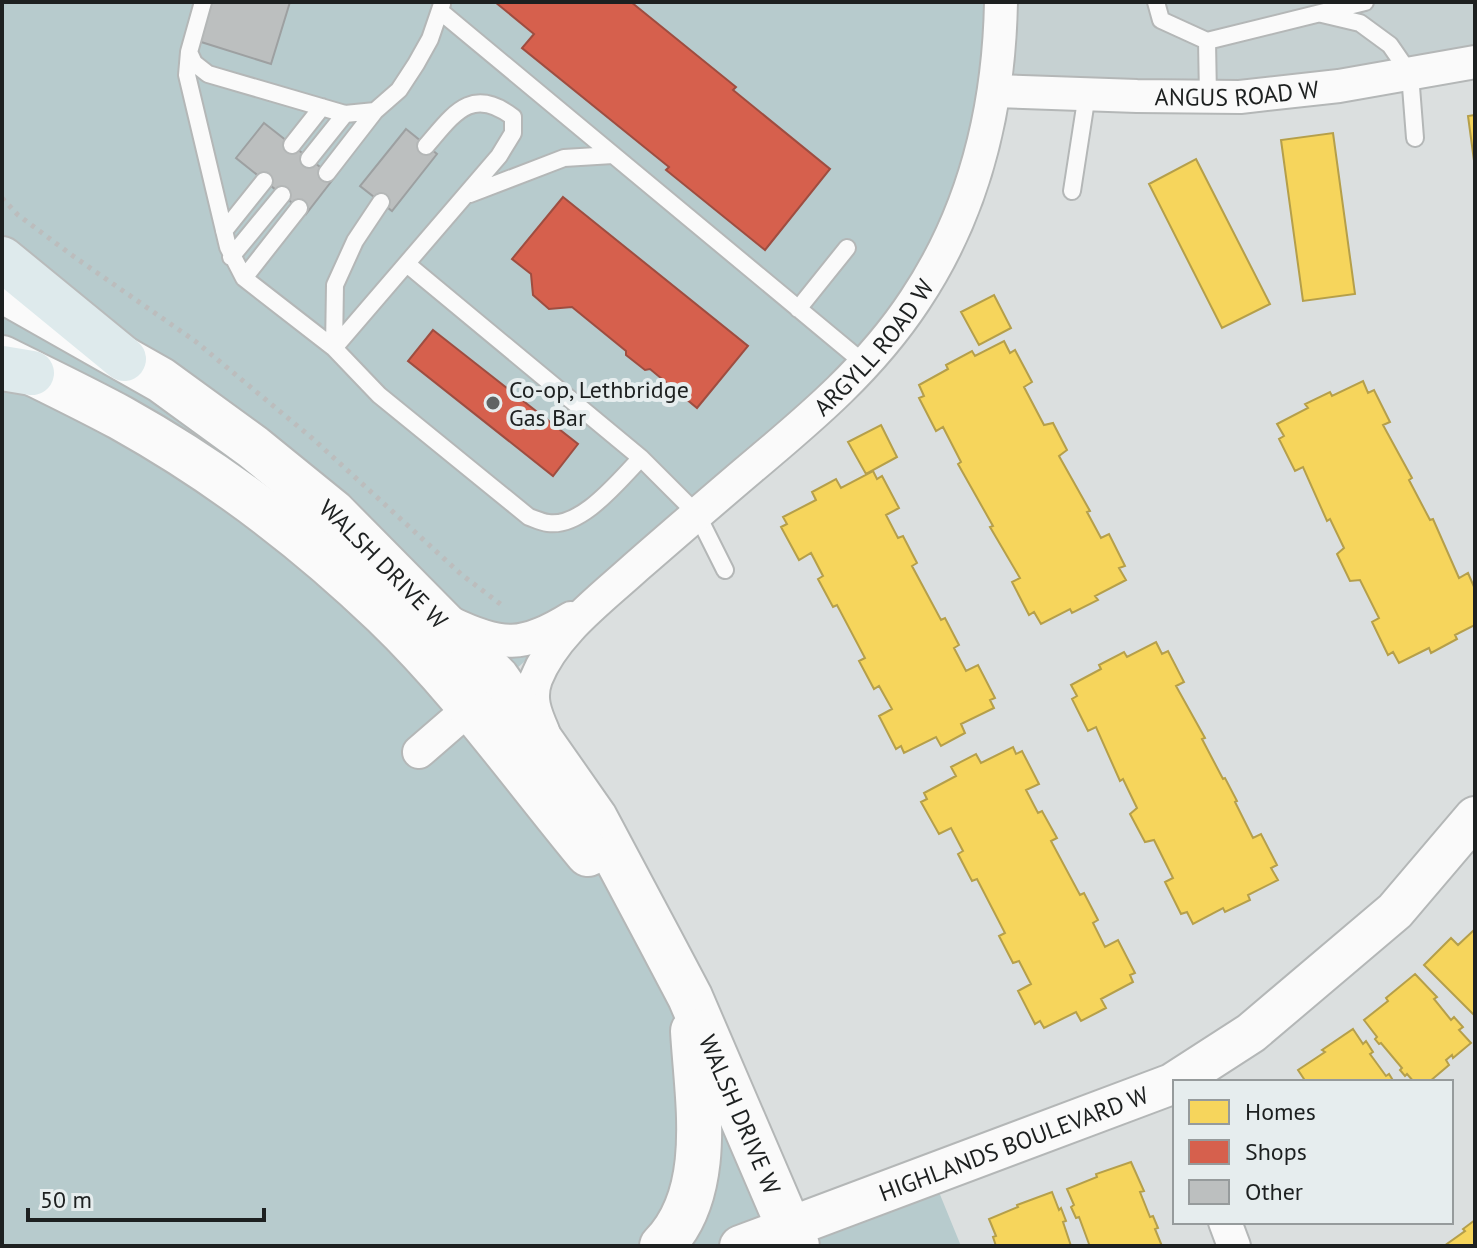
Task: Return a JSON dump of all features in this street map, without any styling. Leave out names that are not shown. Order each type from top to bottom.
[{"type":"main road","points":[[2,259],[124,359]]},
{"type":"main road","name":"WALSH DRIVE W","points":[[2,290],[161,380],[242,439],[333,512],[497,678],[595,818],[661,942],[690,997],[793,1237]]},
{"type":"main road","name":"WALSH DRIVE W","points":[[12,366],[121,418],[247,499],[384,614],[471,707],[661,942]]},
{"type":"main road","points":[[662,1246],[677,1231],[695,1184],[699,1129],[690,997]]},
{"type":"street","name":"ARGYLL ROAD W","points":[[598,602],[832,400],[914,302],[945,252],[969,195],[995,91],[1001,2]]},
{"type":"street","name":"ANGUS ROAD W","points":[[995,91],[1240,97],[1325,88],[1475,62]]},
{"type":"street","points":[[434,614],[487,640],[509,641],[529,639],[550,631],[598,602]]},
{"type":"street","points":[[559,763],[531,699],[535,681],[546,658],[598,602]]},
{"type":"street","points":[[419,752],[471,707]]},
{"type":"street","name":"HIGHLANDS BOULEVARD W","points":[[1184,1080],[1251,1033],[1395,911],[1475,817]]},
{"type":"street","name":"HIGHLANDS BOULEVARD W","points":[[740,1246],[793,1237],[1173,1088]]},
{"type":"street","points":[[1226,1224],[1234,1246]]},
{"type":"lane","points":[[203,2],[189,52],[187,75],[231,257],[244,278],[334,348],[379,395],[529,517],[549,524],[567,521],[589,509],[641,458]]},
{"type":"lane","points":[[1156,2],[1161,20],[1207,41],[1365,2]]},
{"type":"lane","points":[[327,173],[375,111],[399,90],[416,64],[441,6],[613,155],[865,364]]},
{"type":"lane","points":[[1321,14],[1360,23],[1390,45],[1410,74],[1415,138]]},
{"type":"lane","points":[[1207,41],[1208,97]]},
{"type":"lane","points":[[189,52],[194,63],[208,74],[345,114],[375,111]]},
{"type":"lane","points":[[1072,191],[1087,94]]},
{"type":"lane","points":[[334,348],[499,156],[513,133],[513,117],[499,107],[477,103],[458,108],[426,146]]},
{"type":"lane","points":[[292,145],[322,107]]},
{"type":"lane","points":[[309,159],[345,114]]},
{"type":"lane","points":[[466,195],[564,158],[613,155]]},
{"type":"lane","points":[[224,231],[264,181]]},
{"type":"lane","points":[[231,257],[282,195]]},
{"type":"lane","points":[[334,348],[335,285],[355,241],[381,202]]},
{"type":"lane","points":[[244,278],[299,208]]},
{"type":"lane","points":[[798,309],[847,248]]},
{"type":"lane","points":[[407,264],[641,458],[697,514],[725,570]]},
{"type":"shaded area","points":[[2,2],[1001,2],[995,91],[914,302],[697,514],[488,693],[533,747],[790,1228],[932,1175],[961,1246],[2,1246]]},
{"type":"shaded area","points":[[1001,2],[1475,2],[1475,62],[1339,86],[995,91]]},
{"type":"building: Homes","points":[[1475,115],[1475,168],[1468,116]]},
{"type":"building: Homes","points":[[1333,133],[1355,294],[1303,301],[1281,140]]},
{"type":"building: Homes","points":[[1196,159],[1270,304],[1222,328],[1149,184]]},
{"type":"building: Homes","points":[[994,295],[1011,328],[979,345],[961,312]]},
{"type":"building: Homes","points":[[1004,341],[1010,353],[1015,350],[1032,382],[1024,387],[1044,425],[1053,423],[1067,450],[1059,456],[1090,511],[1087,512],[1101,538],[1109,534],[1125,566],[1119,568],[1126,580],[1095,596],[1098,600],[1072,613],[1070,609],[1041,624],[1034,612],[1029,615],[1012,582],[1020,578],[990,527],[993,526],[958,464],[961,462],[943,427],[936,431],[919,398],[924,396],[919,385],[948,369],[946,365],[972,351],[975,356]]},
{"type":"building: Homes","points":[[1363,381],[1368,393],[1374,390],[1390,422],[1383,425],[1412,478],[1409,480],[1430,520],[1433,519],[1459,578],[1468,573],[1475,589],[1475,625],[1431,653],[1429,648],[1399,663],[1393,652],[1388,655],[1372,622],[1379,618],[1360,580],[1350,581],[1337,554],[1344,548],[1330,519],[1327,521],[1303,467],[1295,471],[1279,439],[1284,436],[1277,424],[1308,408],[1305,404],[1330,392],[1332,396]]},
{"type":"building: Homes","points":[[881,425],[897,457],[866,474],[848,442]]},
{"type":"building: Homes","points":[[873,471],[877,479],[882,476],[899,508],[886,515],[898,538],[903,536],[917,563],[912,566],[941,620],[945,618],[959,645],[954,648],[966,671],[978,665],[995,698],[990,700],[994,708],[961,724],[965,733],[941,746],[936,737],[904,753],[901,746],[896,749],[879,716],[892,709],[879,686],[874,689],[859,661],[865,658],[837,605],[833,607],[818,579],[823,576],[811,553],[799,560],[781,527],[787,524],[783,517],[816,500],[812,492],[836,479],[841,488]]},
{"type":"building: Homes","points":[[1156,642],[1162,654],[1168,651],[1184,682],[1176,686],[1237,801],[1253,838],[1261,834],[1277,865],[1271,868],[1278,880],[1248,895],[1250,900],[1225,912],[1223,908],[1193,924],[1187,912],[1181,914],[1165,882],[1173,878],[1154,840],[1145,842],[1130,814],[1137,808],[1123,779],[1120,781],[1096,727],[1088,731],[1072,699],[1077,696],[1071,685],[1101,669],[1099,665],[1124,652],[1127,657]]},
{"type":"building: Homes","points":[[1013,747],[1016,754],[1022,751],[1039,784],[1026,790],[1057,838],[1051,841],[1080,895],[1084,893],[1098,920],[1093,923],[1105,947],[1118,940],[1135,973],[1130,975],[1133,982],[1101,999],[1106,1008],[1081,1021],[1076,1012],[1044,1028],[1040,1021],[1035,1024],[1018,991],[1031,984],[1019,961],[1013,963],[999,936],[1005,933],[977,879],[972,881],[958,854],[963,851],[951,828],[939,834],[921,802],[927,799],[924,793],[956,776],[951,767],[976,754],[981,763]]},
{"type":"building: Homes","points":[[1475,929],[1475,1016],[1424,965],[1451,938],[1458,945]]},
{"type":"building: Homes","points":[[1415,974],[1437,997],[1434,999],[1451,1020],[1454,1017],[1463,1027],[1459,1030],[1471,1043],[1446,1060],[1449,1065],[1431,1080],[1412,1080],[1407,1074],[1405,1076],[1400,1070],[1402,1068],[1379,1044],[1364,1020],[1388,1001],[1386,998]]},
{"type":"building: Homes","points":[[1353,1029],[1363,1044],[1366,1041],[1373,1052],[1370,1054],[1386,1076],[1389,1074],[1393,1080],[1305,1080],[1298,1070],[1325,1052],[1322,1050]]},
{"type":"building: Homes","points":[[1131,1162],[1144,1191],[1140,1192],[1150,1217],[1153,1216],[1158,1228],[1155,1229],[1162,1246],[1086,1246],[1089,1244],[1079,1217],[1076,1218],[1071,1207],[1074,1205],[1067,1189],[1097,1177],[1096,1174]]},
{"type":"building: Homes","points":[[1052,1192],[1066,1221],[1063,1222],[1071,1246],[996,1246],[993,1237],[996,1236],[989,1219]]},
{"type":"building: Homes","points":[[1475,1220],[1475,1246],[1444,1246],[1465,1231],[1463,1229]]},
{"type":"building: Shops","points":[[495,2],[631,2],[830,169],[765,250],[666,170],[669,167],[522,48],[534,34]]},
{"type":"building: Shops","points":[[563,197],[748,346],[697,408],[650,369],[645,370],[626,355],[626,351],[572,307],[549,309],[533,295],[531,274],[512,259]]},
{"type":"building: Shops","name":"Co-op, Lethbridge Gas Bar","points":[[433,330],[578,444],[553,476],[408,361]]},
{"type":"building: Other","points":[[210,2],[290,2],[271,64],[198,41]]},
{"type":"building: Other","points":[[264,123],[334,178],[306,214],[236,158]]},
{"type":"building: Other","points":[[406,129],[437,154],[392,211],[360,186]]},
{"type":"place","name":"Co-op, Lethbridge Gas Bar","points":[[493,403]]}]
